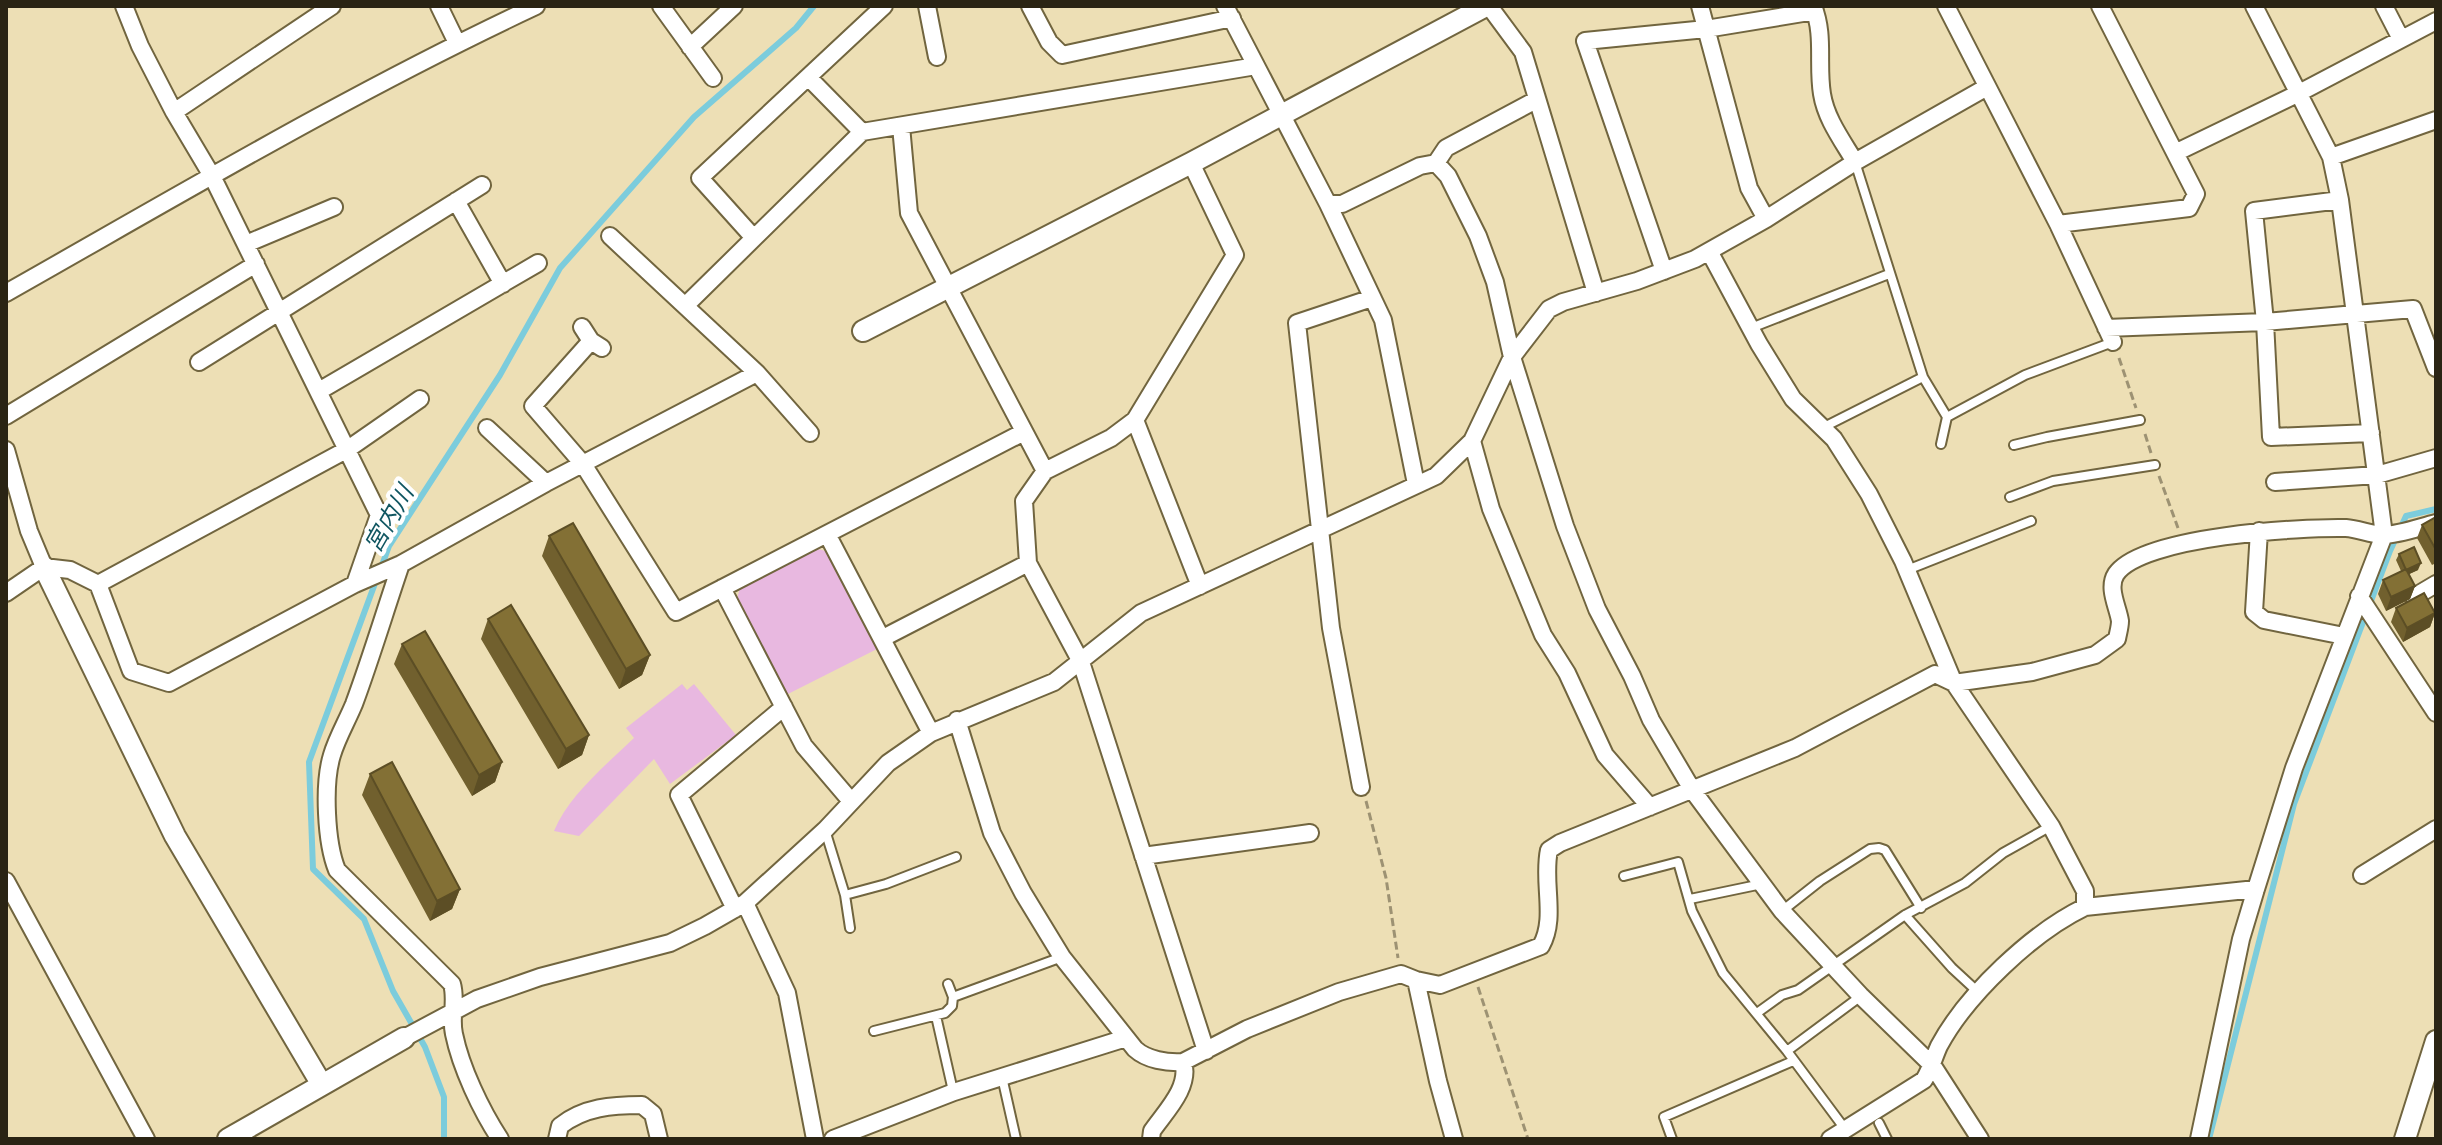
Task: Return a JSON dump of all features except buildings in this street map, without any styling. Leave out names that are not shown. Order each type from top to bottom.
[{"type":"street","points":[[124,6],[140,46],[212,176],[379,515],[355,584]]},
{"type":"street","points":[[174,112],[332,6]]},
{"type":"street","points":[[439,6],[457,43]]},
{"type":"street","points":[[6,293],[212,176],[457,43],[536,6]]},
{"type":"street","points":[[661,6],[713,78]]},
{"type":"street","points":[[690,47],[734,6]]},
{"type":"street","points":[[754,238],[700,178],[884,6]]},
{"type":"street","points":[[1030,6],[1049,42],[1062,55],[1229,10],[1383,320],[1416,484]]},
{"type":"street","points":[[863,331],[1191,163],[1487,6],[1523,52],[1596,293]]},
{"type":"street","points":[[1700,6],[1749,188],[1766,219]]},
{"type":"street","points":[[1946,6],[2058,224],[2110,335],[2413,309],[2436,368]]},
{"type":"street","points":[[2058,224],[2189,208],[2196,194],[2100,6]]},
{"type":"street","points":[[2199,1139],[2241,939],[2256,889],[2294,768],[2384,535],[2340,200],[2331,157],[2254,6]]},
{"type":"street","points":[[2384,6],[2401,39]]},
{"type":"street","points":[[931,7],[937,57]]},
{"type":"street","points":[[1664,271],[1585,41],[1706,29],[1814,8],[1822,41],[1822,95],[1831,122],[1855,162]]},
{"type":"street","points":[[2177,152],[2299,93],[2436,21]]},
{"type":"street","points":[[686,305],[862,132],[1256,66]]},
{"type":"street","points":[[808,77],[862,132]]},
{"type":"street","points":[[228,1139],[477,999],[540,977],[670,943],[740,906],[825,830],[888,763],[931,733],[1054,682],[1141,613],[1436,476],[1472,441],[1512,357],[1549,309],[1664,271],[1709,251],[1855,162],[1987,87]]},
{"type":"street","points":[[1328,204],[1342,204],[1420,166],[1436,163],[1446,148],[1536,100]]},
{"type":"street","points":[[2331,157],[2436,120]]},
{"type":"street","points":[[901,126],[909,213],[1045,471]]},
{"type":"street","points":[[1191,163],[1235,255],[1135,420],[1111,438],[1045,471],[1024,501],[1028,563],[1081,662],[1206,1051]]},
{"type":"street","points":[[1436,163],[1448,176],[1478,236],[1495,282],[1512,357],[1565,526],[1597,609],[1651,720],[1693,791],[1782,911],[1861,996],[1933,1066],[1980,1139]]},
{"type":"street","points":[[199,362],[482,185]]},
{"type":"street","points":[[2340,200],[2254,211],[2265,322],[2271,437],[2371,433]]},
{"type":"street","points":[[456,201],[503,284]]},
{"type":"street","points":[[246,244],[334,207]]},
{"type":"street","points":[[610,236],[757,373],[810,433]]},
{"type":"street","points":[[1709,251],[1750,329],[1793,399],[1834,439],[1869,494],[1907,570],[1954,683],[2051,826],[2085,891],[2085,907]]},
{"type":"street","points":[[319,391],[538,263]]},
{"type":"street","points":[[6,416],[256,264]]},
{"type":"street","points":[[1361,787],[1331,628],[1297,323],[1372,298]]},
{"type":"street","points":[[592,339],[533,406],[583,464],[676,612],[1024,432]]},
{"type":"street","points":[[6,593],[44,567],[70,570],[98,584],[131,671],[169,683],[355,584],[401,564],[546,483],[757,373]]},
{"type":"street","points":[[98,584],[348,449],[420,399]]},
{"type":"street","points":[[1135,420],[1200,586]]},
{"type":"street","points":[[487,428],[546,483]]},
{"type":"street","points":[[1472,441],[1491,509],[1543,635],[1567,673],[1605,755],[1650,807]]},
{"type":"street","points":[[6,450],[29,531],[44,567],[175,836],[322,1085]]},
{"type":"street","points":[[2275,482],[2377,475],[2436,458]]},
{"type":"street","points":[[957,720],[992,833],[1042,928],[1142,1056],[1172,1063],[1183,1062],[1247,1029],[1326,997],[1408,977],[1440,985],[1541,946],[1549,932],[1546,866],[1549,850],[1795,748],[1935,674],[1954,683],[2032,672],[2095,655],[2117,639],[2120,624],[2112,590],[2116,574],[2130,563],[2184,543],[2259,531],[2351,528],[2384,535],[2436,523]]},
{"type":"street","points":[[2259,531],[2254,612],[2264,620],[2344,636]]},
{"type":"street","points":[[827,534],[931,733]]},
{"type":"street","points":[[883,638],[1028,563]]},
{"type":"street","points":[[401,564],[353,706],[332,754],[328,775],[329,840],[337,870],[452,984],[456,997],[453,1026],[458,1046],[478,1101],[500,1139]]},
{"type":"street","points":[[2414,597],[2436,584]]},
{"type":"street","points":[[722,588],[804,746],[850,800]]},
{"type":"street","points":[[2359,596],[2436,713]]},
{"type":"street","points":[[784,707],[679,795],[787,993],[815,1139]]},
{"type":"street","points":[[2362,875],[2436,829]]},
{"type":"street","points":[[1143,856],[1310,833]]},
{"type":"street","points":[[6,881],[146,1139]]},
{"type":"street","points":[[1830,1139],[1924,1080],[1933,1066],[1938,1048],[1979,992],[2045,929],[2085,907],[2256,889]]},
{"type":"street","points":[[1408,977],[1454,1139]]},
{"type":"street","points":[[833,1139],[954,1092],[1126,1038]]},
{"type":"street","points":[[2405,1139],[2436,1041]]},
{"type":"street","points":[[1151,1139],[1152,1131],[1183,1085],[1187,1074],[1183,1062]]},
{"type":"street","points":[[557,1139],[560,1126],[571,1117],[592,1109],[642,1105],[653,1114],[659,1139]]},
{"type":"lane","points":[[1855,162],[1923,377],[1947,417],[1941,444]]},
{"type":"lane","points":[[1750,329],[1889,274]]},
{"type":"lane","points":[[1947,417],[2025,375],[2110,335]]},
{"type":"lane","points":[[1823,427],[1923,377]]},
{"type":"lane","points":[[2014,445],[2140,420]]},
{"type":"lane","points":[[2010,497],[2053,481],[2155,465]]},
{"type":"lane","points":[[1907,570],[2031,521]]},
{"type":"lane","points":[[1757,1013],[1782,995],[1798,990],[1905,915],[1965,883],[2003,853],[2051,826]]},
{"type":"lane","points":[[825,830],[845,895],[850,928]]},
{"type":"lane","points":[[1782,911],[1820,881],[1870,849],[1879,848],[1885,850],[1921,908]]},
{"type":"lane","points":[[845,895],[886,884],[956,857]]},
{"type":"lane","points":[[1624,876],[1678,862],[1692,911],[1723,973],[1845,1129]]},
{"type":"lane","points":[[1690,899],[1762,884]]},
{"type":"lane","points":[[1905,915],[1952,968],[1979,992]]},
{"type":"lane","points":[[953,997],[1062,957]]},
{"type":"lane","points":[[874,1031],[945,1013],[952,1006],[953,997],[948,984]]},
{"type":"lane","points":[[1787,1051],[1861,996]]},
{"type":"lane","points":[[936,1016],[954,1092]]},
{"type":"lane","points":[[1672,1139],[1664,1117],[1793,1061]]},
{"type":"lane","points":[[1002,1077],[1016,1139]]},
{"type":"lane","points":[[1879,1123],[1887,1139]]},
{"type":"path","points":[[2110,335],[2184,543]]},
{"type":"path","points":[[1361,787],[1386,878],[1408,977]]},
{"type":"path","points":[[1473,974],[1528,1139]]},
{"type":"shaded area","points":[[813,548],[830,552],[879,648],[786,695],[737,599],[741,584]]},
{"type":"shaded area","points":[[682,684],[687,690],[694,684],[736,735],[670,784],[654,759],[579,836],[554,831],[579,793],[634,738],[626,728]]},
{"type":"waterway","name":"宮内川","points":[[381,568],[389,546],[500,375],[560,268],[694,117],[796,28],[814,6]]},
{"type":"waterway","points":[[2209,1139],[2294,804],[2406,516],[2436,509]]},
{"type":"waterway","name":"宮内川","points":[[377,578],[309,762],[313,869],[364,919],[393,991],[425,1047],[444,1097],[444,1139]]}]
